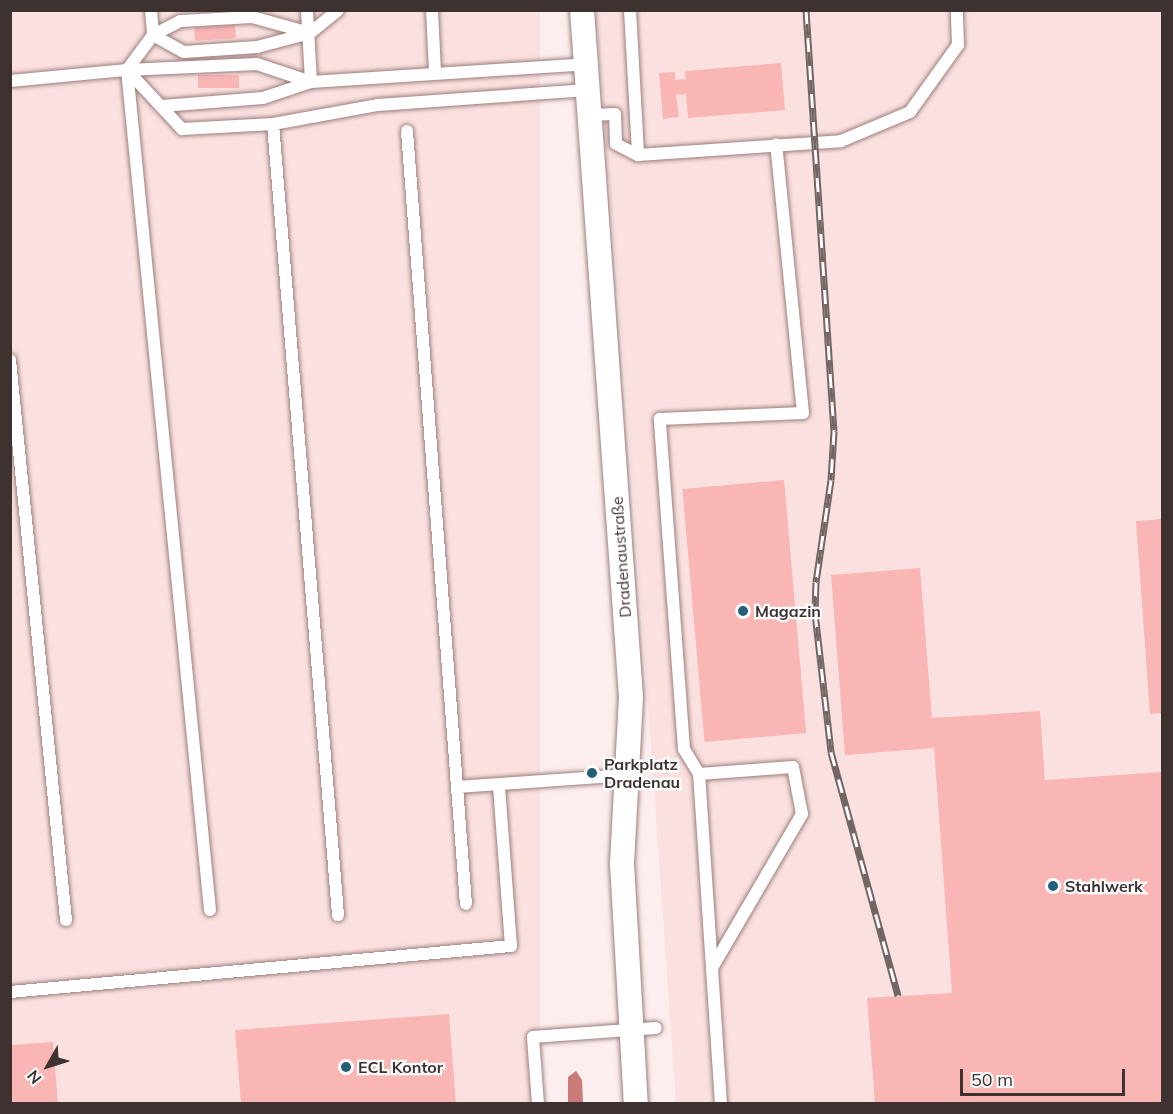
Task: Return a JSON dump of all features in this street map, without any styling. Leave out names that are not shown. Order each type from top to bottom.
[{"type":"street","name":"Dradenaustraße","points":[[582,10],[631,697],[632,775],[622,864],[636,1104]]},
{"type":"lane","points":[[151,10],[153,35]]},
{"type":"lane","points":[[307,10],[311,82]]},
{"type":"lane","points":[[153,35],[184,52],[257,47],[310,33],[338,10]]},
{"type":"lane","points":[[432,10],[435,72]]},
{"type":"lane","points":[[630,10],[638,155]]},
{"type":"lane","points":[[589,115],[615,114],[616,144],[638,155],[841,141],[910,112],[958,45],[957,10]]},
{"type":"lane","points":[[210,910],[127,70],[153,35],[182,21],[252,17],[310,33]]},
{"type":"lane","points":[[10,81],[127,70],[257,64],[311,82]]},
{"type":"lane","points":[[162,106],[263,98],[311,82],[435,72],[586,64]]},
{"type":"lane","points":[[127,70],[182,129],[273,124],[378,105],[587,90]]},
{"type":"lane","points":[[273,124],[338,915]]},
{"type":"lane","points":[[407,131],[466,904]]},
{"type":"lane","points":[[721,1104],[699,774],[684,749],[660,420],[803,412],[776,144]]},
{"type":"lane","points":[[10,360],[66,920]]},
{"type":"lane","points":[[699,774],[794,767],[802,814],[712,969]]},
{"type":"lane","points":[[457,788],[632,775]]},
{"type":"lane","points":[[10,992],[511,946],[499,785]]},
{"type":"lane","points":[[538,1104],[533,1037],[656,1028]]},
{"type":"shaded area","points":[[10,11],[540,11],[540,1103],[10,1103]]},
{"type":"shaded area","points":[[596,11],[1162,11],[1162,1103],[676,1103],[626,390]]},
{"type":"shaded area","points":[[576,1071],[582,1080],[583,1103],[568,1103],[568,1077]]},
{"type":"building","points":[[235,25],[236,38],[195,41],[194,28]]},
{"type":"building","points":[[781,63],[785,110],[688,118],[686,94],[676,95],[679,117],[663,119],[659,73],[675,72],[675,80],[686,79],[685,71]]},
{"type":"building","points":[[198,75],[239,75],[239,88],[198,88]]},
{"type":"building","name":"Magazin","points":[[784,480],[806,733],[705,742],[682,489]]},
{"type":"building","points":[[1162,519],[1162,713],[1150,714],[1136,521]]},
{"type":"building","name":"Stahlwerk","points":[[920,568],[932,718],[1040,711],[1045,780],[1162,772],[1162,1104],[875,1104],[867,998],[952,993],[934,748],[845,755],[831,575]]},
{"type":"building","name":"ECL Kontor","points":[[449,1014],[456,1104],[241,1104],[235,1030]]},
{"type":"building","points":[[53,1042],[58,1104],[10,1104],[10,1045]]},
{"type":"railway","points":[[806,10],[834,431],[831,480],[816,582],[815,613],[831,752],[898,996]]},
{"type":"place","name":"Magazin","points":[[743,611]]},
{"type":"place","name":"Parkplatz Dradenau","points":[[592,773]]},
{"type":"place","name":"Stahlwerk","points":[[1053,886]]},
{"type":"place","name":"ECL Kontor","points":[[346,1067]]}]
